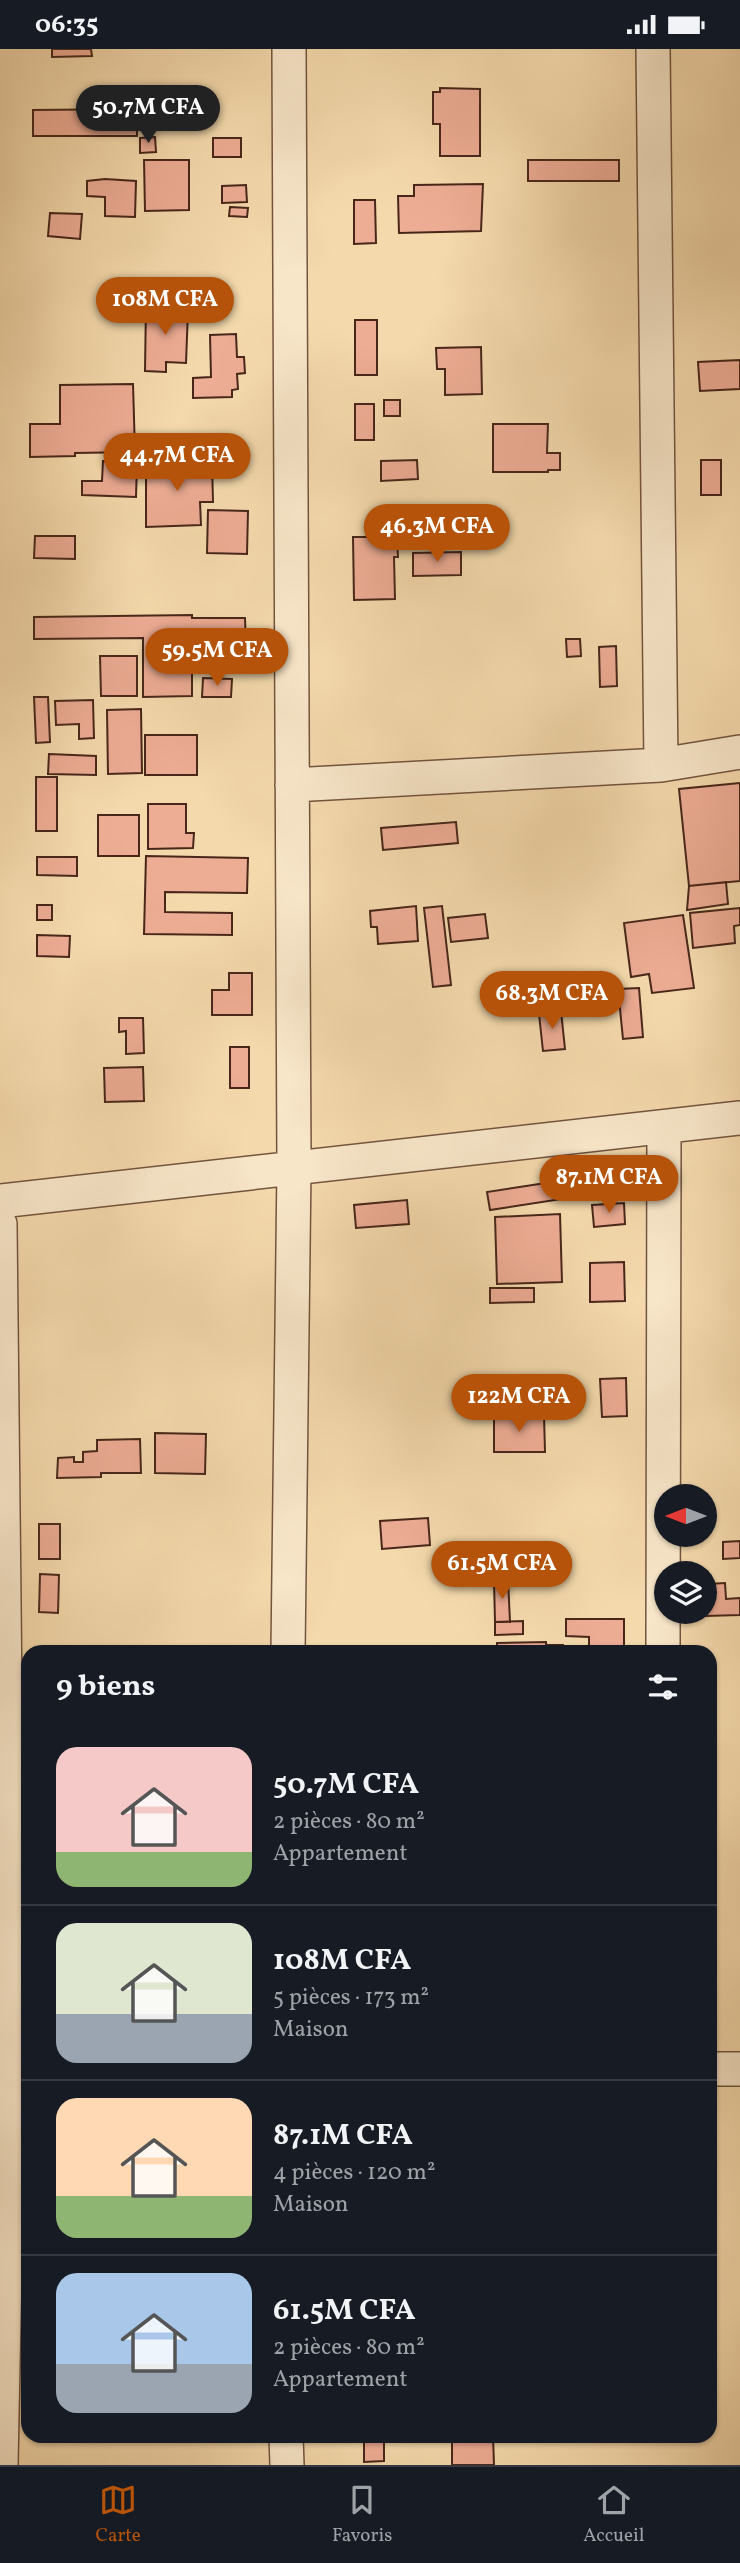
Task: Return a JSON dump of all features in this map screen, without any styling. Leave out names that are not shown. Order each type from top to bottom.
[{"type":"street","points":[[288,1645],[294,1167],[289,49]]},
{"type":"street","points":[[653,49],[661,765]]},
{"type":"street","points":[[292,785],[661,765],[740,752]]},
{"type":"street","points":[[0,1201],[740,1118]]},
{"type":"street","points":[[663,1645],[664,1127]]},
{"type":"street","points":[[0,1224],[12,2076],[1,2465]]},
{"type":"street","points":[[717,2069],[740,2069]]},
{"type":"street","points":[[286,2443],[287,2465]]},
{"type":"building","points":[[52,49],[91,49],[92,56],[52,57]]},
{"type":"building","points":[[440,88],[480,89],[480,156],[440,156],[440,124],[433,124],[433,92],[440,92]]},
{"type":"building","points":[[137,109],[137,136],[33,136],[33,110]]},
{"type":"building","points":[[155,137],[156,152],[140,153],[140,138]]},
{"type":"building","points":[[213,138],[241,138],[241,157],[213,157]]},
{"type":"building","points":[[144,160],[189,160],[189,210],[145,211]]},
{"type":"building","points":[[528,160],[619,160],[619,181],[528,181]]},
{"type":"building","points":[[87,181],[136,181],[135,217],[105,216],[105,197],[87,196]]},
{"type":"building","points":[[483,184],[481,231],[399,233],[398,196],[414,196],[414,185]]},
{"type":"building","points":[[246,185],[247,202],[222,203],[222,186]]},
{"type":"building","points":[[354,200],[375,200],[376,243],[354,244]]},
{"type":"building","points":[[230,207],[248,208],[247,217],[229,216]]},
{"type":"building","points":[[50,213],[82,214],[80,239],[48,236]]},
{"type":"building","points":[[202,294],[231,294],[231,309],[202,309]]},
{"type":"building","points":[[146,303],[168,303],[168,310],[188,310],[186,363],[166,362],[166,372],[145,371]]},
{"type":"building","points":[[355,320],[377,320],[377,375],[355,375]]},
{"type":"building","points":[[236,334],[237,357],[244,357],[245,373],[237,374],[238,389],[232,390],[232,397],[193,398],[193,378],[211,377],[210,335]]},
{"type":"building","points":[[481,347],[482,394],[445,395],[445,369],[437,369],[436,348]]},
{"type":"building","points":[[740,360],[740,389],[700,391],[698,362]]},
{"type":"building","points":[[133,384],[135,452],[30,457],[30,424],[60,424],[60,385]]},
{"type":"building","points":[[384,400],[400,400],[400,416],[384,416]]},
{"type":"building","points":[[355,404],[374,404],[374,440],[355,440]]},
{"type":"building","points":[[493,424],[548,424],[547,453],[560,453],[560,470],[493,472]]},
{"type":"building","points":[[417,460],[418,479],[381,481],[381,461]]},
{"type":"building","points":[[701,460],[721,460],[721,495],[701,495]]},
{"type":"building","points":[[103,461],[137,463],[136,497],[82,495],[82,481],[102,481]]},
{"type":"building","points":[[212,462],[213,502],[200,502],[201,525],[146,527],[146,464]]},
{"type":"building","points":[[208,510],[248,511],[247,554],[207,553]]},
{"type":"building","points":[[35,536],[75,536],[75,559],[34,558]]},
{"type":"building","points":[[353,537],[397,537],[398,557],[394,557],[395,599],[354,600]]},
{"type":"building","points":[[461,552],[461,575],[413,576],[413,553]]},
{"type":"building","points":[[192,615],[192,618],[245,618],[246,648],[214,648],[214,636],[192,636],[192,696],[143,697],[143,638],[34,639],[34,617]]},
{"type":"building","points":[[566,639],[580,639],[581,656],[567,657]]},
{"type":"building","points":[[616,646],[617,686],[600,687],[599,647]]},
{"type":"building","points":[[100,656],[137,656],[137,696],[101,696]]},
{"type":"building","points":[[203,678],[232,679],[231,697],[202,697]]},
{"type":"building","points":[[34,697],[48,697],[50,742],[36,743]]},
{"type":"building","points":[[93,700],[94,738],[79,739],[79,724],[56,725],[55,701]]},
{"type":"building","points":[[141,709],[142,773],[108,774],[107,710]]},
{"type":"building","points":[[145,735],[197,735],[197,775],[145,775]]},
{"type":"building","points":[[49,754],[96,756],[96,775],[48,774]]},
{"type":"building","points":[[36,777],[57,777],[57,831],[36,831]]},
{"type":"building","points":[[740,783],[740,881],[689,886],[679,789]]},
{"type":"building","points":[[148,804],[186,804],[186,833],[194,833],[193,848],[148,849]]},
{"type":"building","points":[[98,815],[139,815],[139,856],[98,856]]},
{"type":"building","points":[[456,822],[458,843],[383,850],[381,828]]},
{"type":"building","points":[[146,856],[248,858],[247,893],[165,892],[165,912],[232,913],[232,935],[144,934]]},
{"type":"building","points":[[37,857],[77,857],[77,876],[37,875]]},
{"type":"building","points":[[726,882],[728,904],[687,910],[689,886]]},
{"type":"building","points":[[37,905],[52,905],[52,920],[37,920]]},
{"type":"building","points":[[416,906],[418,941],[378,944],[377,927],[371,927],[370,911]]},
{"type":"building","points":[[442,906],[451,985],[433,987],[424,908]]},
{"type":"building","points":[[740,908],[740,925],[734,926],[735,943],[693,948],[690,913]]},
{"type":"building","points":[[485,914],[488,938],[451,942],[448,918]]},
{"type":"building","points":[[683,915],[694,988],[652,993],[649,974],[631,977],[624,923]]},
{"type":"building","points":[[37,935],[70,936],[69,957],[37,956]]},
{"type":"building","points":[[229,973],[252,973],[252,1015],[212,1015],[212,990],[229,990]]},
{"type":"building","points":[[639,988],[643,1037],[623,1039],[618,989]]},
{"type":"building","points":[[561,1011],[565,1049],[543,1051],[539,1014]]},
{"type":"building","points":[[119,1018],[143,1018],[144,1053],[126,1054],[126,1031],[119,1032]]},
{"type":"building","points":[[230,1047],[249,1047],[249,1088],[230,1088]]},
{"type":"building","points":[[143,1067],[144,1101],[105,1102],[104,1068]]},
{"type":"building","points":[[592,1176],[594,1194],[490,1210],[487,1192]]},
{"type":"building","points":[[407,1200],[409,1224],[356,1228],[354,1205]]},
{"type":"building","points":[[624,1203],[625,1224],[594,1227],[592,1205]]},
{"type":"building","points":[[560,1214],[562,1282],[497,1284],[495,1217]]},
{"type":"building","points":[[624,1262],[625,1301],[590,1302],[590,1263]]},
{"type":"building","points":[[490,1288],[534,1288],[534,1302],[490,1303]]},
{"type":"building","points":[[626,1378],[627,1416],[602,1417],[600,1379]]},
{"type":"building","points":[[544,1415],[545,1452],[494,1452],[494,1416]]},
{"type":"building","points":[[155,1433],[206,1434],[205,1474],[155,1473]]},
{"type":"building","points":[[140,1439],[141,1473],[101,1473],[101,1477],[57,1478],[58,1458],[74,1457],[74,1462],[83,1462],[83,1452],[97,1451],[97,1440]]},
{"type":"building","points":[[428,1518],[430,1545],[382,1549],[380,1521]]},
{"type":"building","points":[[39,1524],[60,1524],[60,1559],[39,1559]]},
{"type":"building","points":[[740,1541],[740,1558],[723,1559],[723,1542]]},
{"type":"building","points":[[40,1574],[59,1575],[58,1613],[39,1612]]},
{"type":"building","points":[[508,1579],[510,1622],[495,1622],[494,1580]]},
{"type":"building","points":[[717,1583],[725,1583],[726,1599],[740,1598],[740,1615],[717,1616]]},
{"type":"building","points":[[566,1619],[624,1619],[624,1645],[589,1645],[589,1637],[566,1636]]},
{"type":"building","points":[[523,1621],[523,1634],[495,1635],[495,1622]]},
{"type":"building","points":[[546,1642],[546,1645],[497,1645]]},
{"type":"building","points":[[364,2443],[384,2443],[384,2461],[364,2462]]},
{"type":"building","points":[[452,2443],[493,2443],[494,2465],[452,2465]]}]
